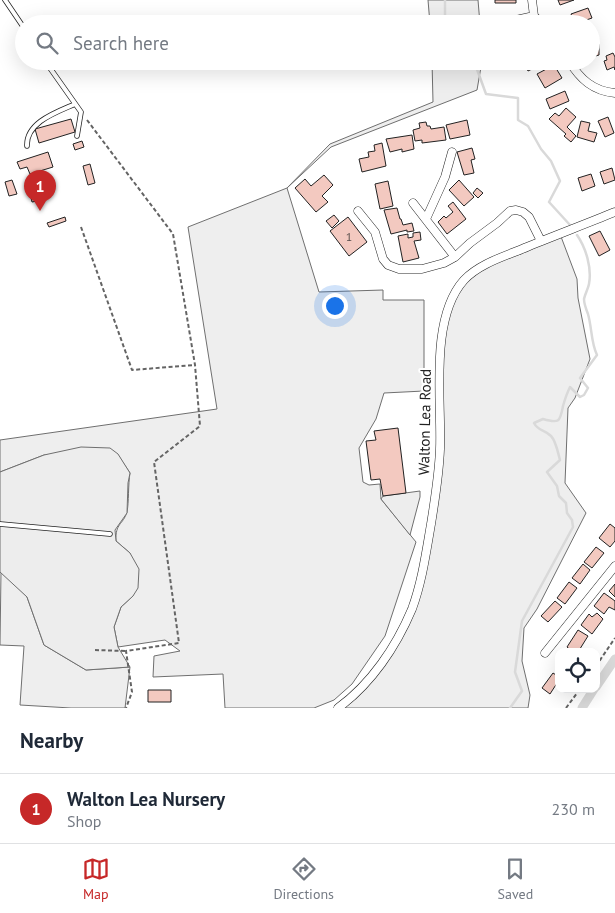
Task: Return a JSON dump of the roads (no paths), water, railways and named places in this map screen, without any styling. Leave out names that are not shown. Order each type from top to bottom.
[{"type":"street","points":[[532,0],[534,15]]},
{"type":"street","points":[[576,70],[588,84],[601,91],[615,93]]},
{"type":"street","points":[[426,219],[445,177],[452,152]]},
{"type":"street","points":[[413,203],[455,257]]},
{"type":"street","points":[[358,211],[375,232],[383,260],[394,268],[409,270],[444,264],[498,224],[510,211],[523,212],[529,217],[541,241]]},
{"type":"street","name":"Walton Lea Road","points":[[338,708],[364,686],[392,648],[412,609],[421,576],[437,484],[440,449],[440,350],[445,317],[454,295],[463,281],[474,271],[494,260],[615,212]]},
{"type":"street","points":[[545,653],[615,566]]},
{"type":"lane","points":[[6,0],[16,15]]},
{"type":"lane","points":[[52,70],[81,112],[77,136]]},
{"type":"lane","points":[[27,146],[28,136],[39,122],[74,104]]},
{"type":"lane","points":[[0,524],[110,534]]},
{"type":"waterway","points":[[445,0],[445,15]]},
{"type":"waterway","points":[[477,70],[486,94],[518,98],[518,120],[528,126],[541,149],[551,161],[560,181],[549,202],[570,225]]},
{"type":"waterway","points":[[510,708],[522,691],[515,672],[522,621],[573,527],[572,520],[567,513],[566,503],[559,496],[557,486],[547,472],[560,460],[556,444],[551,436],[538,428],[534,423],[543,419],[558,420],[570,387],[580,397],[584,395],[588,388],[580,378],[597,355],[584,301],[590,278],[589,265],[586,252],[577,235]]},
{"type":"waterway","points":[[600,681],[615,659]]},
{"type":"waterway","points":[[582,708],[591,693]]},
{"type":"place","name":"Walton Lea Nursery","points":[[40,211]]}]
